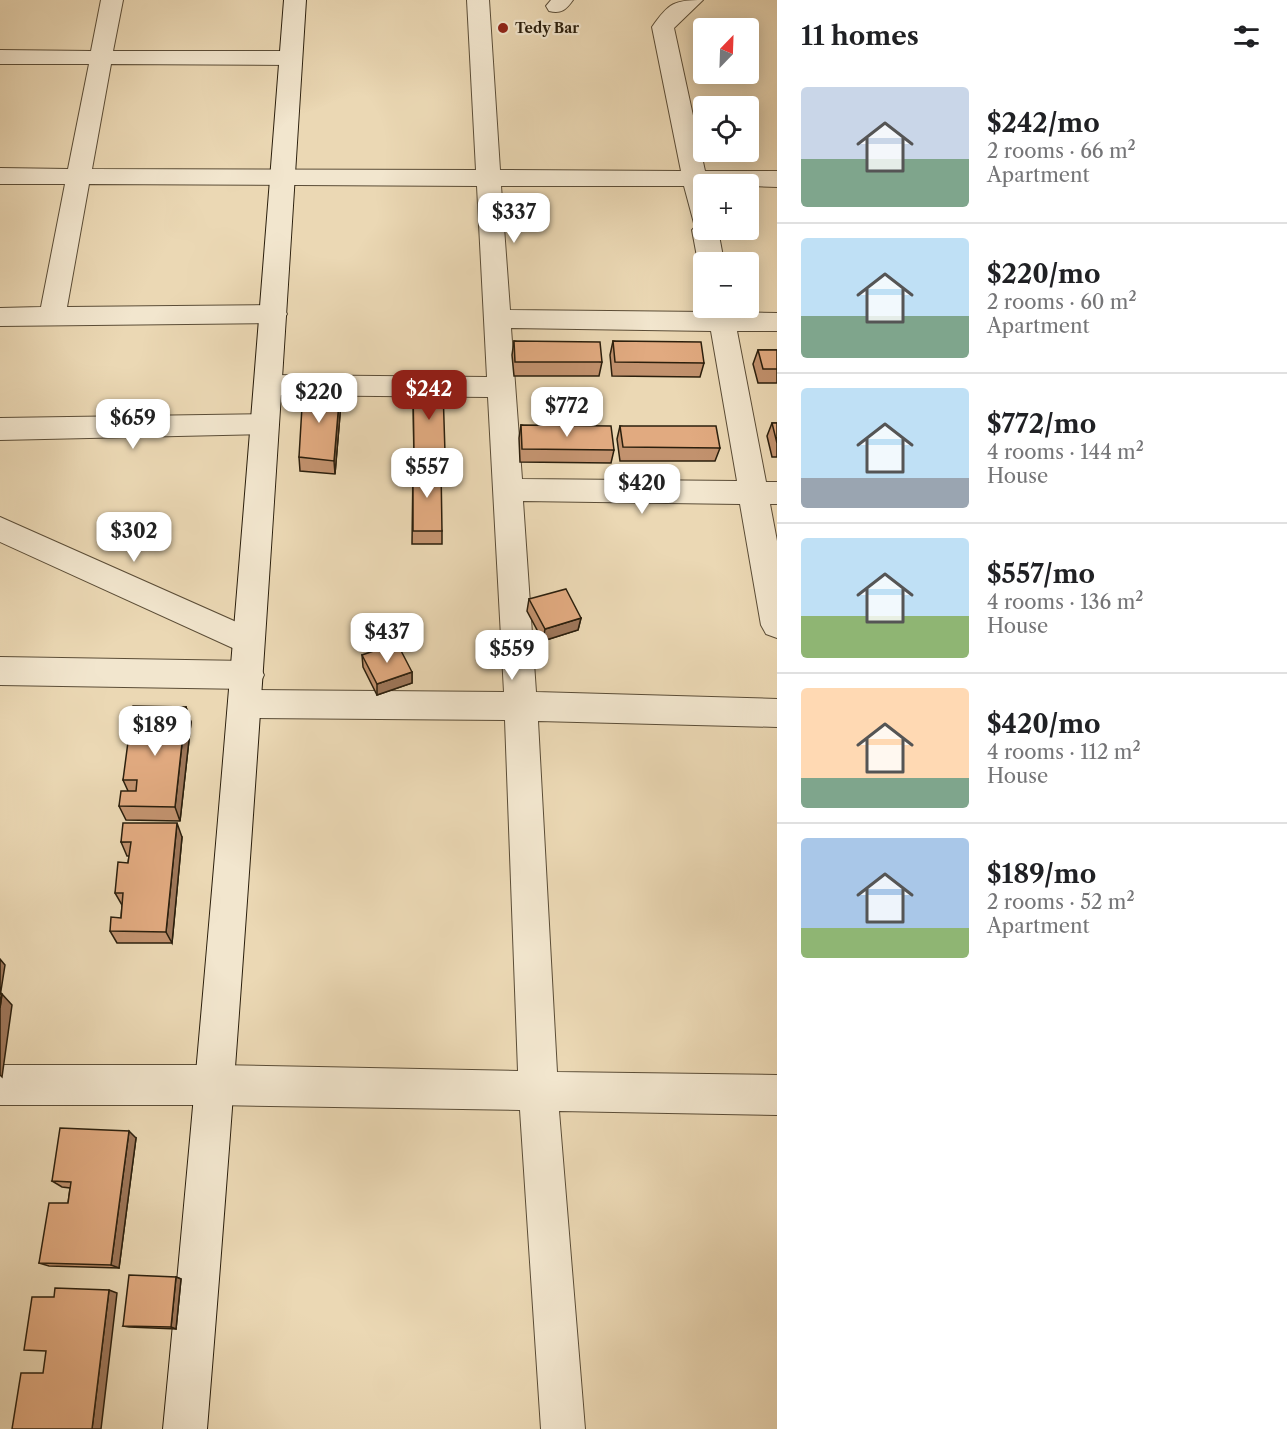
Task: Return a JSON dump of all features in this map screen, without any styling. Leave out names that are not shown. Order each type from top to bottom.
[{"type":"street","points":[[52,317],[112,0]]},
{"type":"street","points":[[185,1429],[216,1085],[232,852],[247,690],[248,641],[274,314],[295,0]]},
{"type":"street","points":[[478,0],[520,706],[538,1089],[563,1429]]},
{"type":"street","points":[[692,0],[674,14],[663,27],[694,174]]},
{"type":"street","points":[[0,57],[291,58]]},
{"type":"street","points":[[0,176],[693,178]]},
{"type":"street","points":[[759,179],[777,179]]},
{"type":"street","points":[[0,317],[274,314]]},
{"type":"street","points":[[497,320],[693,315]]},
{"type":"street","points":[[722,318],[765,492],[777,625]]},
{"type":"street","points":[[749,318],[777,322]]},
{"type":"street","points":[[268,385],[501,387]]},
{"type":"street","points":[[0,429],[265,424]]},
{"type":"street","points":[[508,490],[765,492]]},
{"type":"street","points":[[0,530],[248,641]]},
{"type":"street","points":[[0,671],[247,690],[520,706],[777,713]]},
{"type":"street","points":[[0,1086],[216,1085],[777,1095]]},
{"type":"building","points":[[514,341],[600,342],[602,362],[515,362]]},
{"type":"building","points":[[613,341],[701,342],[704,363],[615,362]]},
{"type":"building","points":[[758,350],[777,350],[777,369],[763,369]]},
{"type":"building","points":[[413,389],[443,389],[445,453],[414,453]]},
{"type":"building","points":[[303,390],[340,390],[334,461],[299,457]]},
{"type":"building","points":[[772,423],[777,423],[777,443]]},
{"type":"building","points":[[521,425],[611,426],[614,450],[522,449]]},
{"type":"building","points":[[620,426],[716,426],[720,448],[623,447]]},
{"type":"building","points":[[413,467],[441,467],[442,531],[413,531]]},
{"type":"building","points":[[566,589],[581,618],[545,629],[529,599]]},
{"type":"building","points":[[397,643],[412,672],[377,684],[362,655]]},
{"type":"building","points":[[133,706],[186,707],[175,807],[119,806],[121,791],[136,791],[137,780],[123,780],[128,742],[143,742],[145,728],[130,728]]},
{"type":"building","points":[[123,823],[177,823],[166,932],[110,931],[111,917],[121,918],[123,893],[115,893],[118,862],[128,863],[131,842],[121,842]]},
{"type":"building","points":[[60,1128],[129,1131],[111,1265],[39,1263],[49,1203],[68,1203],[71,1182],[52,1181]]},
{"type":"building","points":[[129,1275],[176,1277],[171,1327],[123,1326]]},
{"type":"building","points":[[55,1288],[109,1290],[92,1429],[12,1429],[21,1373],[43,1373],[46,1351],[24,1350],[32,1297],[54,1297]]},
{"type":"place","name":"Tedy Bar","points":[[503,28]]}]
